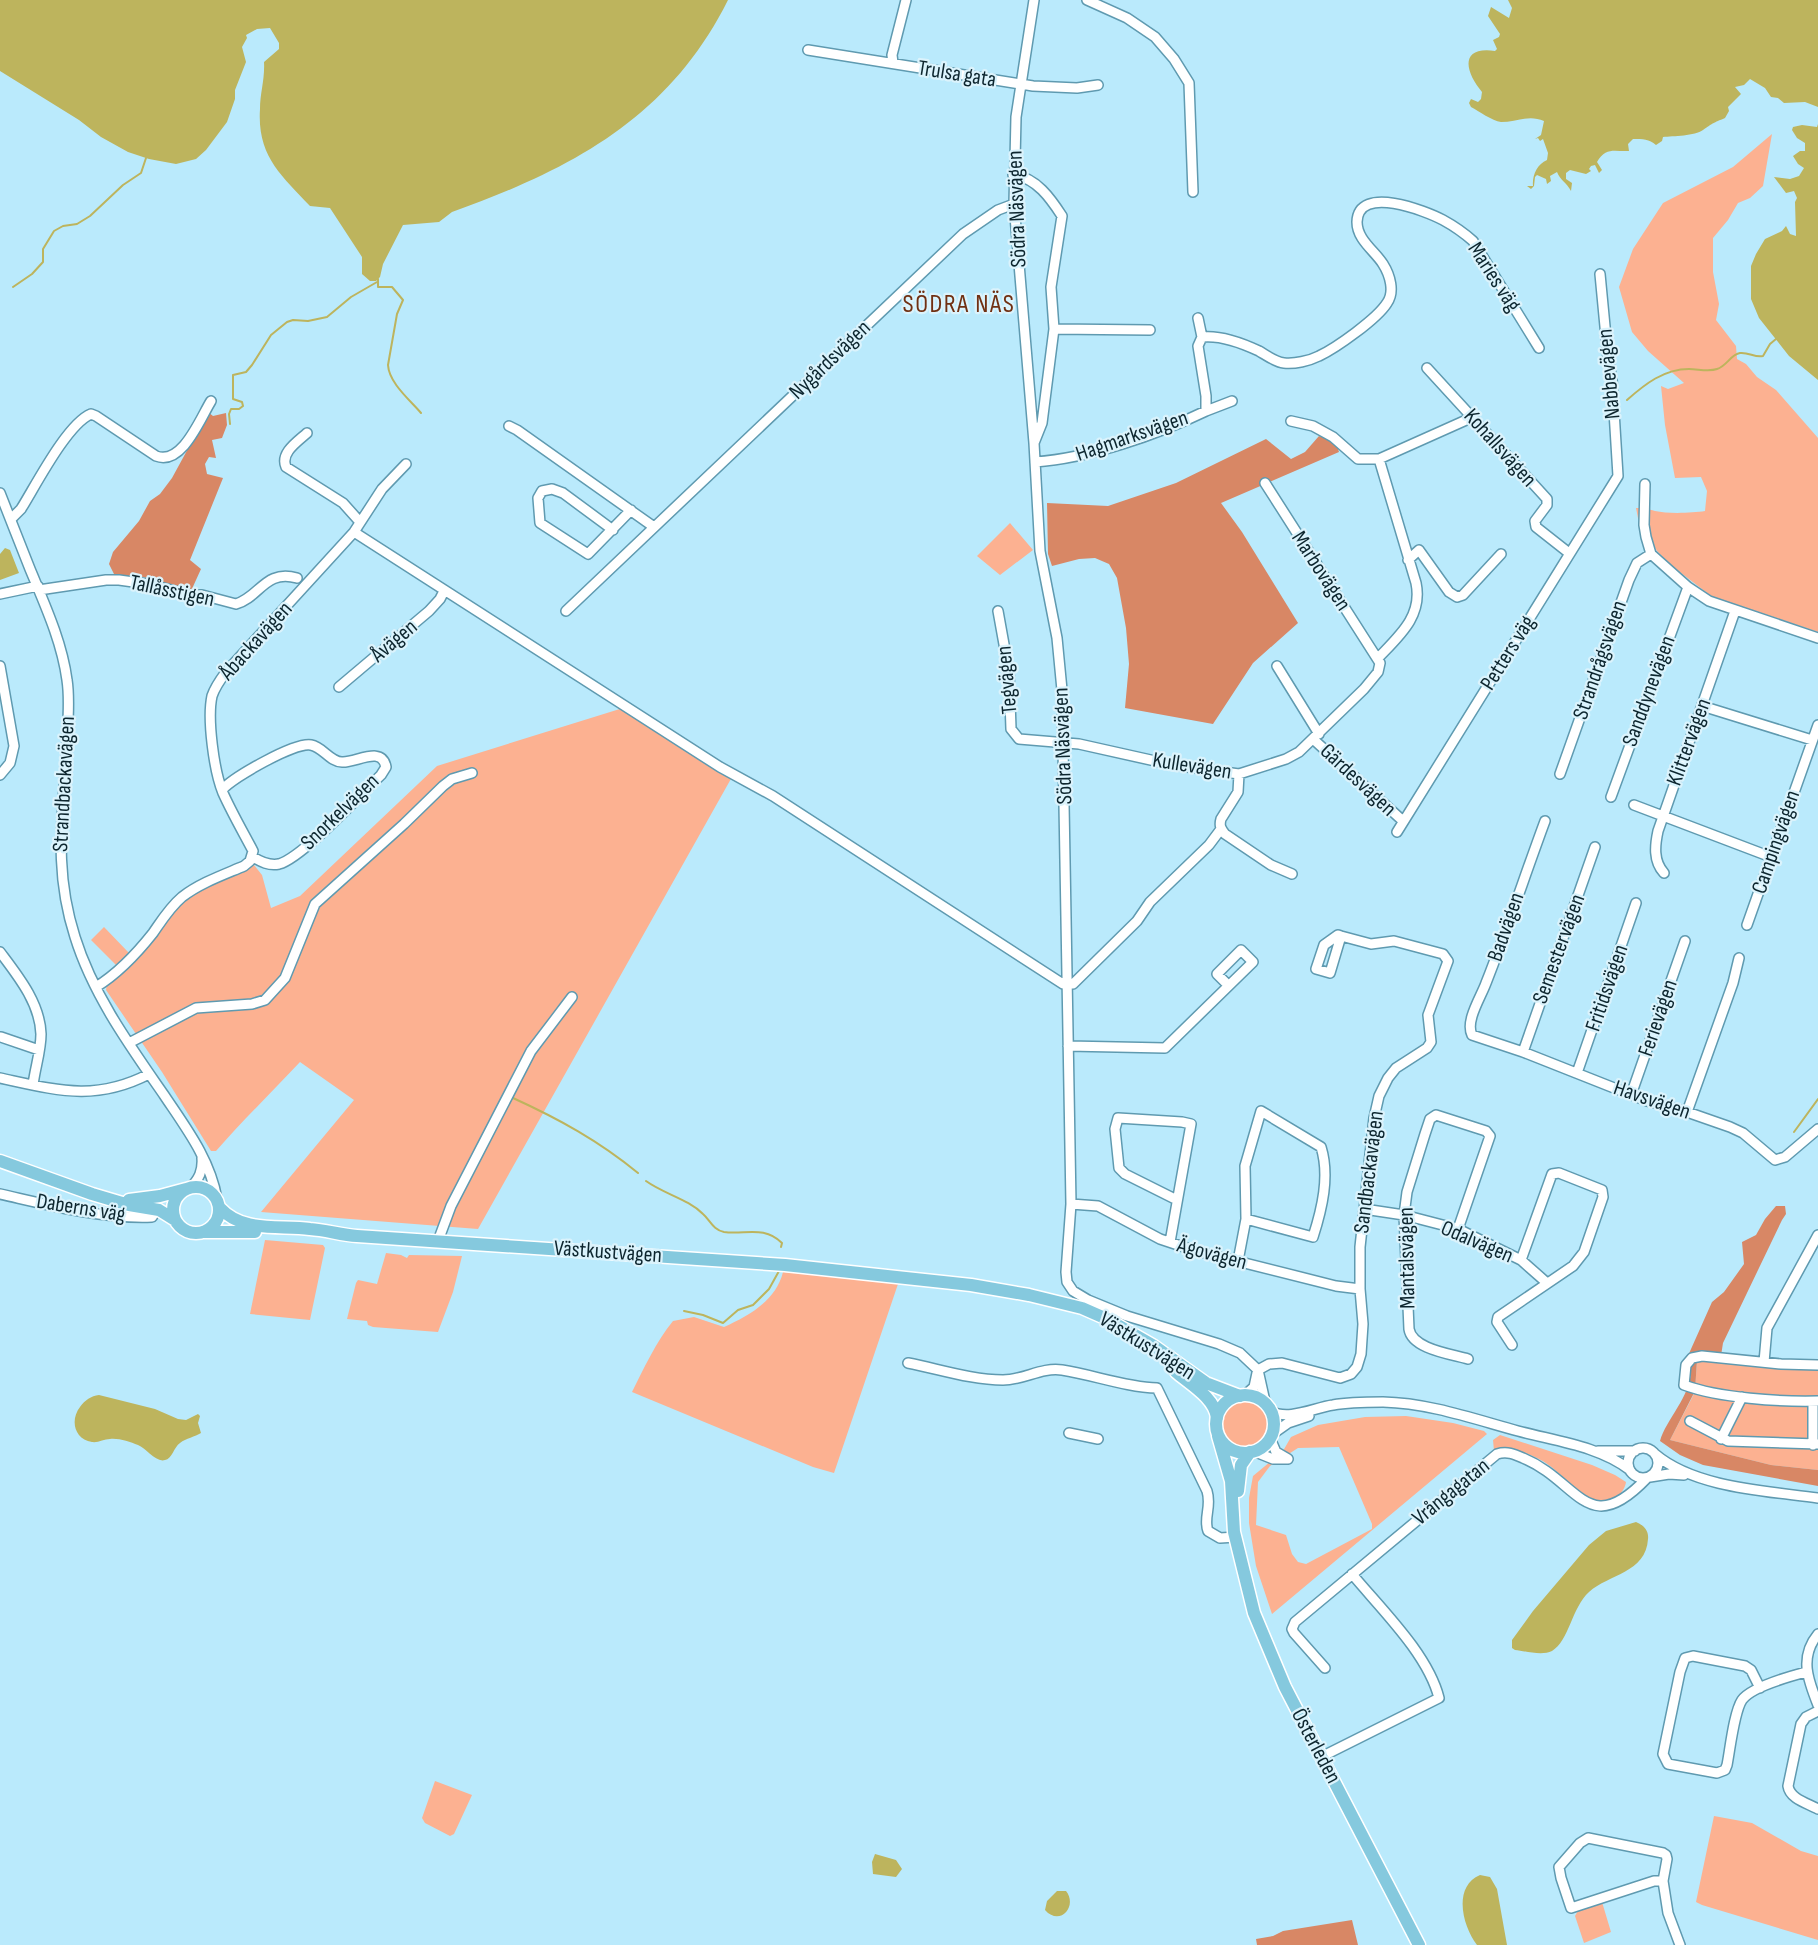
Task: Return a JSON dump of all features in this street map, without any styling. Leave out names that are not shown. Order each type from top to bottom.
[{"type":"main road","name":"Västkustvägen","points":[[0,1161],[74,1188],[135,1206],[157,1209],[175,1220],[187,1232],[196,1234],[241,1232],[330,1237],[341,1235]]},
{"type":"main road","name":"Västkustvägen","points":[[118,1200],[147,1198],[188,1189],[206,1189],[230,1218],[245,1225],[309,1228],[341,1235],[619,1252],[875,1274],[971,1285],[1029,1295],[1082,1308],[1107,1319],[1136,1335],[1206,1383],[1242,1396]]},
{"type":"main road","points":[[175,1220],[174,1203],[179,1195],[188,1189]]},
{"type":"main road","points":[[205,1232],[216,1222],[218,1204]]},
{"type":"main road","name":"Västkustvägen","points":[[875,1274],[1047,1306],[1103,1324],[1145,1348],[1187,1381],[1211,1402],[1216,1410],[1217,1418]]},
{"type":"main road","points":[[1242,1396],[1256,1398],[1268,1408],[1273,1423],[1270,1437],[1264,1445],[1251,1452],[1240,1452],[1231,1450],[1218,1436],[1217,1418],[1225,1403],[1242,1396]]},
{"type":"main road","name":"Österleden","points":[[1218,1436],[1231,1481],[1233,1523],[1240,1563],[1254,1613],[1285,1687],[1419,1945]]},
{"type":"main road","name":"Österleden","points":[[1236,1537],[1240,1470],[1242,1461],[1251,1452]]},
{"type":"street","name":"Trulsa gata","points":[[893,63],[892,55],[906,0]]},
{"type":"street","name":"Södra Näsvägen","points":[[1034,0],[1016,117],[1013,175],[1041,558],[1048,585],[1059,653],[1064,776],[1071,1204],[1067,1282],[1073,1291],[1088,1300],[1126,1316],[1232,1349],[1246,1357],[1258,1370]]},
{"type":"street","points":[[1087,0],[1126,18],[1155,37],[1174,59],[1189,83],[1193,192]]},
{"type":"street","name":"Trulsa gata","points":[[808,50],[1020,84],[1060,88],[1098,85]]},
{"type":"street","points":[[1013,175],[1026,177],[1042,190],[1062,216],[1051,287],[1054,329],[1042,423],[1034,443]]},
{"type":"street","name":"Maries väg","points":[[1202,337],[1222,338],[1284,363],[1310,360],[1349,338],[1382,309],[1390,295],[1390,281],[1384,265],[1359,231],[1357,220],[1366,206],[1376,201],[1431,214],[1463,232],[1473,241],[1539,348]]},
{"type":"street","name":"Nygårdsvägen","points":[[566,611],[963,234],[998,210],[1014,204]]},
{"type":"street","name":"Nabbevägen","points":[[1600,274],[1612,379],[1618,473]]},
{"type":"street","name":"Hagmarksvägen","points":[[1035,462],[1084,455],[1129,441],[1206,411],[1206,396],[1198,346],[1202,337],[1198,318]]},
{"type":"street","points":[[1054,329],[1150,330]]},
{"type":"street","name":"Kohallsvägen","points":[[1427,368],[1547,499],[1547,505],[1535,521],[1536,526],[1569,553]]},
{"type":"street","points":[[10,519],[21,509],[71,429],[85,416],[91,414],[96,416],[156,456],[168,458],[174,456],[185,445],[211,400]]},
{"type":"street","points":[[1206,411],[1232,401]]},
{"type":"street","points":[[1291,421],[1313,426],[1340,441],[1358,459],[1379,459],[1473,417]]},
{"type":"street","points":[[509,426],[654,527]]},
{"type":"street","points":[[307,433],[285,455],[286,467],[343,503],[360,522]]},
{"type":"street","points":[[1378,658],[1410,622],[1415,612],[1417,590],[1379,459]]},
{"type":"street","name":"Åbackavägen","points":[[253,857],[253,851],[222,790],[214,750],[210,705],[217,683],[354,532],[381,489],[406,464]]},
{"type":"street","name":"Petters väg","points":[[1397,832],[1618,473]]},
{"type":"street","name":"Marbovägen","points":[[1265,483],[1378,658]]},
{"type":"street","points":[[1645,484],[1644,525],[1651,554],[1688,587],[1709,601],[1818,638]]},
{"type":"street","points":[[613,530],[563,493],[552,489],[542,491],[538,498],[540,523],[588,554],[613,530],[631,510]]},
{"type":"street","name":"Strandbackavägen","points":[[1,498],[57,637],[68,681],[67,757],[60,834],[62,886],[76,941],[96,987],[129,1043],[201,1153],[211,1174],[218,1204]]},
{"type":"street","points":[[354,532],[720,767],[773,796],[1067,985],[1074,984],[1111,948],[1137,921],[1150,902],[1209,845],[1221,829]]},
{"type":"street","points":[[1408,560],[1419,550],[1449,592],[1457,597],[1463,595],[1501,554]]},
{"type":"street","name":"Strandrågsvägen","points":[[1560,774],[1629,580],[1637,563],[1651,554]]},
{"type":"street","name":"Tallåsstigen","points":[[0,594],[119,580],[148,584],[191,595],[202,595],[236,604],[248,598],[267,581],[284,576],[297,578]]},
{"type":"street","name":"Sanddynevägen","points":[[1611,796],[1688,587]]},
{"type":"street","name":"Åvägen","points":[[339,687],[429,611],[444,591]]},
{"type":"street","name":"Tegvägen","points":[[998,611],[1009,672],[1012,731],[1019,739],[1062,742]]},
{"type":"street","name":"Klittervägen","points":[[1664,873],[1659,867],[1655,851],[1658,831],[1735,611]]},
{"type":"street","name":"Kullevägen","points":[[1062,742],[1173,765],[1239,774],[1286,759],[1299,752],[1374,678],[1380,668],[1378,658]]},
{"type":"street","points":[[0,666],[14,746],[10,763],[0,775]]},
{"type":"street","name":"Gärdesvägen","points":[[1277,666],[1316,737],[1403,821]]},
{"type":"street","points":[[1701,706],[1812,740]]},
{"type":"street","name":"Campingvägen","points":[[1747,925],[1818,725]]},
{"type":"street","name":"Snorkelvägen","points":[[222,790],[228,783],[274,756],[309,744],[318,747],[340,763],[369,755],[379,756],[385,762],[386,767],[381,775],[298,853],[281,863],[271,865],[262,863],[253,857]]},
{"type":"street","points":[[129,1043],[196,1008],[252,1004],[265,1000],[285,978],[315,904],[443,786],[472,773]]},
{"type":"street","points":[[1239,774],[1238,792],[1221,819],[1219,824],[1221,829],[1270,865],[1292,874]]},
{"type":"street","points":[[1634,805],[1771,856]]},
{"type":"street","name":"Badvägen","points":[[1471,1033],[1472,1017],[1545,821]]},
{"type":"street","name":"Semestervägen","points":[[1522,1052],[1595,847]]},
{"type":"street","points":[[96,987],[142,945],[170,909],[182,898],[197,887],[244,866],[253,857]]},
{"type":"street","name":"Fritidsvägen","points":[[1577,1073],[1636,903]]},
{"type":"street","name":"Sandbackavägen","points":[[1258,1370],[1269,1364],[1282,1363],[1333,1377],[1346,1377],[1357,1367],[1361,1354],[1363,1307],[1360,1289],[1360,1247],[1374,1118],[1379,1096],[1396,1068],[1429,1045],[1431,1038],[1428,1016],[1448,961],[1443,954],[1394,941],[1371,944],[1341,936]]},
{"type":"street","name":"Ferievägen","points":[[1631,1095],[1685,941]]},
{"type":"street","points":[[0,952],[22,982],[36,1010],[41,1035],[33,1085]]},
{"type":"street","points":[[1687,1112],[1733,983],[1739,958]]},
{"type":"street","points":[[1068,1046],[1164,1048],[1228,985]]},
{"type":"street","points":[[438,1241],[451,1206],[531,1051],[572,997]]},
{"type":"street","name":"Havsvägen","points":[[1471,1033],[1477,1038],[1522,1052],[1631,1095],[1687,1112],[1743,1133],[1775,1160],[1785,1157],[1818,1129]]},
{"type":"street","points":[[0,1037],[39,1050]]},
{"type":"street","points":[[0,1078],[85,1092],[125,1086],[149,1074]]},
{"type":"street","points":[[1238,1261],[1246,1219],[1245,1166],[1261,1111],[1321,1147],[1325,1160],[1323,1207],[1313,1237],[1246,1219]]},
{"type":"street","name":"Mantalsvägen","points":[[1458,1229],[1490,1136],[1486,1131],[1436,1115],[1430,1119],[1407,1191],[1404,1215],[1410,1336],[1424,1346],[1468,1359]]},
{"type":"street","points":[[1170,1242],[1191,1124],[1118,1118],[1115,1129],[1119,1168],[1125,1174],[1177,1200]]},
{"type":"street","points":[[188,1189],[200,1174],[201,1153]]},
{"type":"street","points":[[1512,1345],[1497,1322],[1498,1317],[1573,1266],[1584,1252],[1603,1197],[1602,1190],[1559,1173],[1552,1174],[1521,1260]]},
{"type":"street","name":"Daberns väg","points":[[0,1194],[90,1212],[152,1217],[157,1209]]},
{"type":"street","name":"Ägovägen","points":[[1071,1204],[1098,1206],[1170,1242],[1336,1286],[1360,1289]]},
{"type":"street","name":"Odalvägen","points":[[1364,1209],[1404,1215],[1458,1229],[1521,1260],[1547,1283]]},
{"type":"street","points":[[1764,1362],[1767,1328],[1818,1235]]},
{"type":"street","points":[[1690,1421],[1728,1441],[1815,1444],[1815,1402],[1742,1397],[1700,1391],[1684,1385],[1686,1365],[1692,1358],[1702,1356],[1818,1365]]},
{"type":"street","points":[[908,1363],[1004,1380],[1048,1369],[1062,1370],[1157,1388],[1209,1498],[1206,1522],[1208,1531],[1220,1538],[1236,1537]]},
{"type":"street","points":[[1242,1396],[1254,1387],[1258,1370]]},
{"type":"street","points":[[1258,1370],[1268,1408],[1285,1416],[1334,1405],[1404,1404],[1444,1411],[1592,1450],[1619,1463],[1638,1477],[1669,1474],[1698,1477],[1746,1488],[1818,1498]]},
{"type":"street","points":[[1721,1439],[1742,1397]]},
{"type":"street","points":[[1251,1452],[1273,1459],[1288,1459],[1276,1452],[1270,1437],[1288,1423],[1364,1403]]},
{"type":"street","points":[[1069,1433],[1098,1439]]},
{"type":"street","points":[[1592,1450],[1646,1449],[1671,1466],[1698,1477]]},
{"type":"street","points":[[1621,1501],[1630,1487],[1628,1460],[1635,1451]]},
{"type":"street","name":"Vrångagatan","points":[[1324,1668],[1294,1633],[1293,1626],[1352,1574],[1490,1460],[1502,1453],[1515,1454],[1538,1464],[1588,1504],[1605,1507],[1621,1501]]},
{"type":"street","points":[[1621,1501],[1657,1468],[1658,1462],[1655,1454]]},
{"type":"street","points":[[1322,1757],[1439,1698],[1436,1685],[1422,1660],[1352,1574]]},
{"type":"street","points":[[1818,1634],[1811,1642],[1807,1653],[1806,1672],[1818,1705]]},
{"type":"street","points":[[1760,1688],[1748,1668],[1690,1656],[1685,1658],[1682,1662],[1663,1754],[1664,1760],[1674,1767],[1721,1772],[1727,1765],[1740,1703],[1747,1694],[1806,1672]]},
{"type":"street","points":[[1818,1711],[1806,1717],[1801,1724],[1788,1786],[1793,1796],[1818,1809]]},
{"type":"street","points":[[1663,1881],[1654,1881],[1571,1908],[1559,1867],[1580,1844],[1592,1838],[1653,1850],[1666,1855],[1663,1881],[1668,1913],[1680,1945]]},
{"type":"shaded area","points":[[0,0],[728,0],[704,41],[677,77],[646,108],[613,134],[577,157],[537,177],[452,212],[439,222],[403,225],[383,264],[380,277],[376,281],[370,281],[362,274],[362,257],[330,208],[310,206],[273,164],[262,140],[260,103],[264,62],[279,49],[279,43],[270,28],[257,29],[246,35],[247,38],[242,47],[246,62],[235,90],[235,99],[227,122],[206,150],[196,159],[176,164],[128,152],[0,71]]},
{"type":"shaded area","points":[[1508,0],[1818,0],[1818,107],[1805,102],[1784,103],[1778,98],[1771,97],[1765,88],[1750,79],[1744,85],[1735,87],[1741,94],[1728,107],[1729,111],[1725,118],[1699,132],[1663,137],[1662,141],[1656,145],[1646,140],[1633,139],[1628,144],[1629,151],[1612,151],[1600,157],[1597,162],[1602,170],[1599,173],[1595,165],[1591,166],[1589,169],[1591,171],[1586,174],[1570,170],[1566,173],[1566,179],[1572,183],[1571,191],[1557,172],[1550,176],[1551,181],[1547,184],[1546,179],[1537,175],[1534,186],[1531,189],[1527,186],[1533,186],[1536,171],[1540,164],[1547,160],[1548,153],[1543,139],[1540,141],[1538,138],[1535,139],[1541,135],[1544,121],[1533,118],[1501,122],[1471,107],[1469,103],[1471,99],[1478,102],[1482,92],[1472,76],[1469,62],[1475,52],[1497,49],[1493,40],[1500,34],[1488,16],[1491,7],[1509,18],[1512,8]]},
{"type":"shaded area","points":[[1818,124],[1818,380],[1789,356],[1759,318],[1751,299],[1751,266],[1765,239],[1782,231],[1786,226],[1790,234],[1796,236],[1795,202],[1797,198],[1794,191],[1786,193],[1774,177],[1790,179],[1799,176],[1804,168],[1793,156],[1800,151],[1805,151],[1805,143],[1797,138],[1792,130],[1793,127],[1802,125],[1817,127]]},
{"type":"shaded area","points":[[1772,134],[1763,186],[1750,198],[1738,203],[1713,238],[1713,272],[1719,304],[1716,320],[1736,346],[1737,359],[1776,390],[1818,438],[1818,632],[1711,596],[1672,566],[1657,551],[1638,518],[1636,508],[1673,513],[1705,511],[1707,491],[1701,477],[1675,478],[1665,425],[1661,386],[1668,389],[1684,383],[1648,351],[1632,332],[1619,287],[1633,249],[1663,203],[1733,167]]},
{"type":"shaded area","points":[[208,412],[213,416],[226,413],[227,425],[222,438],[212,440],[216,458],[209,457],[205,464],[207,474],[223,478],[190,560],[201,569],[191,591],[143,577],[121,578],[114,574],[109,564],[113,552],[139,521],[150,501],[160,494],[172,478]]},
{"type":"shaded area","points":[[1319,436],[1334,443],[1339,452],[1221,503],[1242,532],[1298,623],[1253,663],[1213,724],[1125,708],[1129,664],[1126,628],[1117,578],[1109,564],[1095,558],[1079,559],[1052,566],[1048,554],[1047,503],[1108,506],[1176,483],[1266,439],[1291,459],[1305,452]]},
{"type":"shaded area","points":[[1010,523],[1033,550],[1000,575],[977,556]]},
{"type":"shaded area","points":[[5,548],[10,550],[19,573],[0,580],[0,554]]},
{"type":"shaded area","points":[[623,708],[732,777],[478,1229],[261,1212],[354,1100],[300,1062],[216,1151],[211,1151],[162,1072],[106,990],[107,984],[170,912],[196,890],[254,865],[262,875],[271,908],[300,896],[437,766]]},
{"type":"shaded area","points":[[104,927],[129,953],[116,965],[91,940]]},
{"type":"shaded area","points":[[1776,1206],[1785,1206],[1786,1214],[1723,1343],[1720,1362],[1697,1360],[1695,1391],[1670,1440],[1771,1465],[1818,1470],[1818,1486],[1703,1465],[1680,1455],[1660,1441],[1687,1390],[1690,1368],[1687,1358],[1712,1302],[1724,1292],[1744,1264],[1742,1242],[1756,1235]]},
{"type":"shaded area","points":[[265,1240],[323,1245],[325,1248],[310,1320],[250,1314]]},
{"type":"shaded area","points":[[386,1253],[407,1258],[409,1255],[462,1256],[453,1292],[438,1332],[373,1327],[368,1325],[367,1321],[347,1319],[356,1283],[358,1280],[377,1284]]},
{"type":"shaded area","points":[[783,1272],[898,1284],[834,1473],[813,1467],[632,1392],[656,1346],[673,1321],[694,1317],[724,1327],[742,1318],[768,1299]]},
{"type":"shaded area","points":[[1722,1353],[1776,1360],[1818,1359],[1818,1470],[1771,1465],[1670,1440],[1695,1392],[1697,1360],[1720,1362]]},
{"type":"shaded area","points":[[99,1395],[155,1409],[178,1419],[186,1420],[198,1414],[201,1433],[182,1441],[167,1459],[162,1460],[124,1440],[110,1439],[94,1442],[86,1440],[78,1433],[75,1418],[84,1402]]},
{"type":"shaded area","points":[[1245,1400],[1254,1402],[1265,1411],[1270,1425],[1268,1434],[1259,1445],[1245,1450],[1236,1448],[1225,1439],[1220,1425],[1222,1416],[1231,1405]]},
{"type":"shaded area","points":[[1406,1416],[1453,1423],[1484,1431],[1487,1434],[1272,1614],[1256,1566],[1249,1523],[1249,1498],[1253,1476],[1283,1451],[1291,1437],[1318,1425],[1365,1417]],"holes":[[[1339,1447],[1372,1524],[1372,1529],[1306,1564],[1298,1562],[1292,1554],[1286,1535],[1256,1525],[1258,1482],[1270,1466],[1298,1448]]]},
{"type":"shaded area","points":[[1500,1435],[1592,1465],[1626,1482],[1625,1487],[1619,1495],[1610,1500],[1594,1501],[1583,1495],[1538,1458],[1509,1448],[1494,1451],[1493,1440]]},
{"type":"shaded area","points":[[1636,1522],[1648,1533],[1646,1550],[1641,1559],[1625,1572],[1597,1586],[1583,1598],[1558,1646],[1552,1651],[1543,1653],[1512,1648],[1512,1640],[1533,1611],[1589,1545],[1606,1531]]},
{"type":"shaded area","points":[[435,1781],[472,1795],[454,1834],[450,1836],[425,1823],[422,1818]]},
{"type":"shaded area","points":[[1714,1816],[1752,1823],[1801,1851],[1818,1856],[1818,1940],[1696,1902]]},
{"type":"shaded area","points":[[875,1854],[896,1860],[902,1869],[896,1877],[873,1874],[872,1862]]},
{"type":"shaded area","points":[[1480,1875],[1490,1877],[1497,1889],[1507,1945],[1477,1945],[1464,1918],[1463,1898],[1466,1888]]},
{"type":"shaded area","points":[[1057,1891],[1066,1891],[1070,1903],[1066,1913],[1056,1916],[1045,1910],[1047,1901]]},
{"type":"shaded area","points":[[1602,1902],[1611,1932],[1584,1943],[1575,1916],[1579,1909]]},
{"type":"shaded area","points":[[1352,1920],[1358,1945],[1257,1945],[1256,1939],[1273,1936],[1283,1931]]},
{"type":"waterway","points":[[13,287],[32,274],[43,262],[43,249],[54,231],[63,226],[77,224],[90,216],[123,185],[141,173],[146,158]]},
{"type":"waterway","points":[[378,279],[378,287],[392,287],[403,300],[397,314],[388,365],[389,372],[396,385],[421,413]]},
{"type":"waterway","points":[[230,424],[231,409],[239,409],[243,406],[242,402],[233,399],[233,375],[246,372],[271,335],[293,320],[308,321],[327,317],[351,297],[377,282]]},
{"type":"waterway","points":[[1627,400],[1648,383],[1671,372],[1689,369],[1714,370],[1740,353],[1763,356],[1776,339]]},
{"type":"waterway","points":[[513,1098],[578,1131],[638,1173]]},
{"type":"waterway","points":[[1794,1132],[1818,1099]]},
{"type":"waterway","points":[[646,1181],[697,1209],[720,1231],[761,1232],[775,1237],[782,1243],[781,1247]]},
{"type":"waterway","points":[[684,1311],[723,1323],[738,1310],[753,1305],[769,1289],[779,1271]]},
{"type":"district","name":"SÖDRA NÄS","points":[[959,304]]}]
